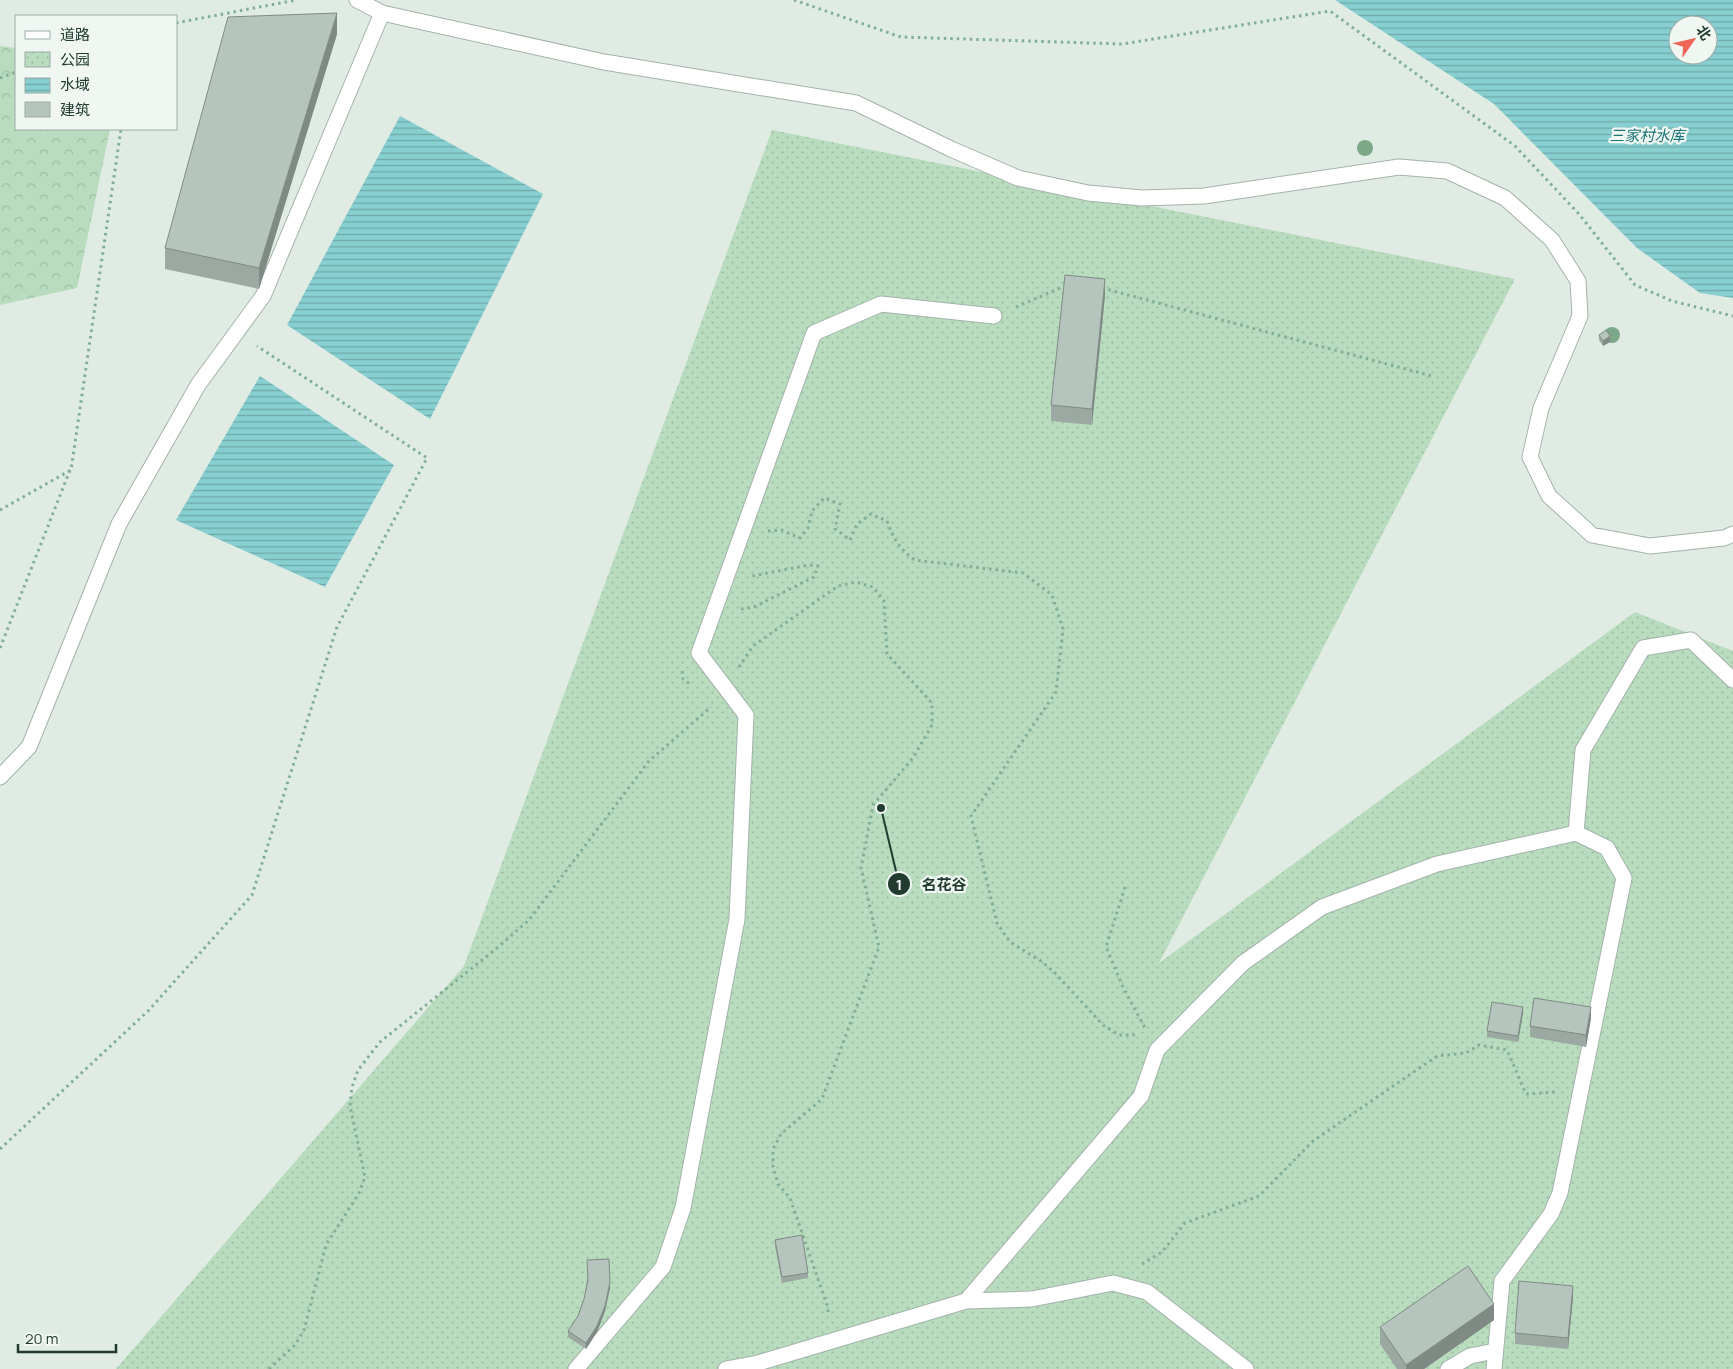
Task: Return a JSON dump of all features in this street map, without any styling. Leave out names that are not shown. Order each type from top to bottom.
[{"type":"street","points":[[358,0],[382,13],[604,62],[856,104],[951,150],[1018,178],[1088,193],[1142,198],[1204,196],[1399,167],[1447,171],[1505,198],[1552,240],[1578,281],[1580,316],[1541,408],[1530,456],[1549,496],[1592,535],[1630,543],[1650,546],[1724,538],[1733,534]]},
{"type":"street","points":[[0,777],[29,747],[119,524],[198,385],[263,296],[382,13]]},
{"type":"street","points":[[576,1369],[663,1268],[683,1208],[737,919],[746,715],[699,653],[814,333],[881,304],[994,316]]},
{"type":"street","points":[[1576,833],[1583,750],[1643,648],[1691,640],[1733,680]]},
{"type":"street","points":[[966,1301],[1141,1096],[1157,1050],[1243,963],[1322,907],[1437,864],[1576,833],[1607,848],[1624,878],[1560,1193],[1551,1214],[1502,1281],[1494,1369]]},
{"type":"street","points":[[726,1369],[758,1363],[966,1301],[1032,1299],[1113,1283],[1147,1292],[1246,1369]]},
{"type":"street","points":[[1448,1369],[1470,1356],[1495,1351]]},
{"type":"path","points":[[178,23],[296,0]]},
{"type":"path","points":[[794,0],[900,36],[1122,44],[1330,11],[1515,146],[1579,214],[1635,285],[1672,301],[1733,316]]},
{"type":"path","points":[[0,78],[15,72]]},
{"type":"path","points":[[0,648],[71,470],[121,130]]},
{"type":"path","points":[[994,316],[1068,285]]},
{"type":"path","points":[[1096,286],[1432,376]]},
{"type":"path","points":[[0,1148],[148,1011],[252,895],[338,627],[427,458],[236,332]]},
{"type":"path","points":[[0,510],[71,470]]},
{"type":"path","points":[[736,549],[764,532],[781,530],[800,538],[808,528],[812,511],[824,498],[840,504],[835,529],[850,540],[857,524],[871,514],[887,521],[894,538],[905,554],[916,560],[1023,573],[1052,595],[1063,629],[1056,692],[971,816],[997,923],[1010,942],[1055,973],[1103,1025],[1118,1035],[1136,1035],[1157,1050]]},
{"type":"path","points":[[713,614],[754,607],[814,577],[818,566],[809,565],[725,582]]},
{"type":"path","points":[[269,1369],[294,1345],[304,1330],[326,1244],[359,1193],[365,1177],[350,1106],[352,1087],[358,1070],[380,1042],[529,920],[650,761],[716,702],[754,646],[838,586],[856,582],[873,587],[884,602],[887,654],[932,703],[932,725],[912,758],[873,805],[861,868],[879,947],[822,1099],[781,1134],[773,1149],[773,1167],[778,1184],[790,1198],[828,1308],[827,1342]]},
{"type":"path","points":[[682,670],[683,679],[696,688]]},
{"type":"path","points":[[1125,887],[1106,947],[1122,988],[1157,1050]]},
{"type":"path","points":[[1113,1283],[1162,1252],[1185,1223],[1259,1196],[1313,1141],[1437,1056],[1466,1053],[1479,1045],[1507,1050],[1526,1094],[1565,1091]]},
{"type":"green space","points":[[0,46],[15,48],[15,130],[110,130],[77,288],[0,305]]},
{"type":"green space","points":[[772,130],[1515,279],[1159,963],[1635,612],[1733,651],[1733,1369],[116,1369],[464,966]]},
{"type":"water","name":"三家村水库","points":[[1335,0],[1733,0],[1733,298],[1700,293],[1637,248],[1494,104]]},
{"type":"water","points":[[400,116],[543,194],[430,419],[287,325]]},
{"type":"water","points":[[260,376],[394,465],[325,587],[176,520]]},
{"type":"building","points":[[337,13],[259,268],[165,248],[228,17]]},
{"type":"building","points":[[1065,275],[1105,279],[1092,409],[1051,405]]},
{"type":"building","points":[[1606,330],[1610,336],[1603,341],[1599,335]]},
{"type":"building","points":[[1534,998],[1591,1007],[1586,1035],[1530,1026]]},
{"type":"building","points":[[1492,1002],[1523,1007],[1518,1036],[1487,1031]]},
{"type":"building","points":[[802,1235],[808,1273],[782,1277],[775,1240]]},
{"type":"building","points":[[609,1259],[610,1282],[605,1306],[597,1326],[586,1343],[568,1331],[578,1316],[584,1299],[588,1280],[587,1260]]},
{"type":"building","points":[[1468,1266],[1494,1304],[1406,1365],[1380,1327]]},
{"type":"building","points":[[1519,1281],[1573,1286],[1568,1338],[1515,1333]]},
{"type":"place","name":"名花谷","points":[[881,808]]}]
